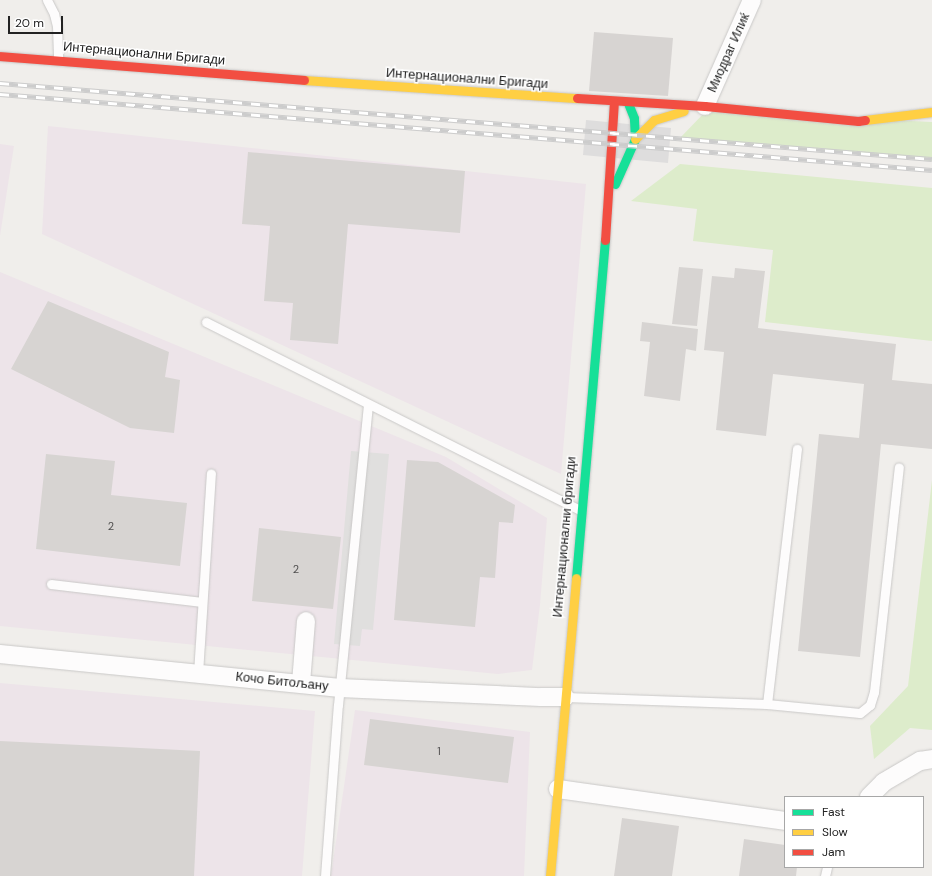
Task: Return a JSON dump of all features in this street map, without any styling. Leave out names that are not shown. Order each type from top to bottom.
[{"type":"street","name":"Миодраг Илиќ","points":[[705,106],[752,0]]},
{"type":"street","name":"Интернационални Бригади","points":[[0,56],[336,83],[628,103],[705,106],[858,121],[932,112]]},
{"type":"street","name":"Интернационални бригади","points":[[550,876],[580,510],[608,200],[614,102]]},
{"type":"street","name":"Интернационални бригади","points":[[608,200],[635,139],[634,118],[628,103]]},
{"type":"street","points":[[635,139],[654,120],[705,106]]},
{"type":"street","points":[[301,683],[306,621]]},
{"type":"street","name":"Кочо Битољану","points":[[0,654],[340,688],[541,697],[565,696]]},
{"type":"street","points":[[870,796],[884,782],[920,761],[932,759]]},
{"type":"street","points":[[558,789],[784,821]]},
{"type":"lane","points":[[47,0],[54,14],[57,26],[58,60]]},
{"type":"lane","points":[[206,322],[580,510]]},
{"type":"lane","points":[[326,876],[340,688],[368,404]]},
{"type":"lane","points":[[767,704],[797,449]]},
{"type":"lane","points":[[565,696],[767,704],[860,712],[870,706],[874,692],[899,467]]},
{"type":"lane","points":[[198,673],[211,473]]},
{"type":"lane","points":[[51,584],[202,602]]},
{"type":"shaded area","points":[[48,126],[586,184],[561,474],[42,234]]},
{"type":"shaded area","points":[[0,144],[14,146],[0,236]]},
{"type":"shaded area","points":[[0,272],[446,457],[547,518],[540,605],[532,670],[498,674],[0,626]]},
{"type":"shaded area","points":[[351,451],[389,454],[373,630],[362,629],[360,646],[334,644]]},
{"type":"shaded area","points":[[0,683],[315,711],[302,876],[0,876]]},
{"type":"shaded area","points":[[355,710],[530,732],[524,876],[331,876]]},
{"type":"green space","points":[[706,111],[932,122],[932,161],[680,138]]},
{"type":"green space","points":[[680,164],[932,188],[932,341],[765,322],[773,250],[693,241],[697,209],[631,201]]},
{"type":"green space","points":[[932,480],[932,730],[910,728],[874,759],[870,726],[908,686]]},
{"type":"pier","points":[[586,120],[671,128],[668,163],[583,155]]},
{"type":"building","points":[[594,32],[673,38],[668,96],[589,91]]},
{"type":"building","points":[[248,152],[465,171],[460,233],[348,224],[338,344],[290,340],[293,303],[264,301],[270,226],[242,224]]},
{"type":"building","points":[[679,267],[703,269],[697,326],[672,324]]},
{"type":"building","points":[[735,268],[765,271],[758,328],[896,344],[892,380],[932,384],[932,449],[881,444],[860,657],[798,651],[819,434],[859,438],[864,384],[773,374],[766,436],[716,430],[724,352],[704,350],[712,276],[734,278]]},
{"type":"building","points":[[48,301],[169,352],[165,377],[180,380],[174,433],[130,428],[11,369]]},
{"type":"building","points":[[642,322],[698,329],[696,351],[686,349],[680,401],[644,396],[650,342],[640,341]]},
{"type":"building","points":[[46,454],[115,461],[111,495],[187,503],[180,566],[36,549]]},
{"type":"building","points":[[407,460],[438,462],[515,505],[513,523],[499,522],[495,578],[480,577],[475,627],[394,620]]},
{"type":"building","points":[[259,528],[341,537],[333,609],[252,601]]},
{"type":"building","points":[[370,719],[514,737],[508,783],[364,765]]},
{"type":"building","points":[[0,741],[200,751],[194,876],[0,876]]},
{"type":"building","points":[[622,818],[679,826],[672,876],[614,876]]},
{"type":"building","points":[[744,839],[784,845],[784,868],[797,868],[796,876],[739,876]]},
{"type":"railway","points":[[0,83],[932,159]]},
{"type":"railway","points":[[0,94],[932,170]]},
{"type":"traffic: fast","points":[[615,184],[635,139],[634,118],[628,103]]},
{"type":"traffic: fast","points":[[576,578],[605,240]]},
{"type":"traffic: slow","points":[[304,80],[577,98]]},
{"type":"traffic: slow","points":[[635,139],[654,120],[684,111]]},
{"type":"traffic: slow","points":[[865,120],[932,112]]},
{"type":"traffic: slow","points":[[550,876],[576,578]]},
{"type":"traffic: jam","points":[[0,56],[304,80]]},
{"type":"traffic: jam","points":[[577,98],[705,106],[858,121],[865,120]]},
{"type":"traffic: jam","points":[[605,240],[614,102]]}]
